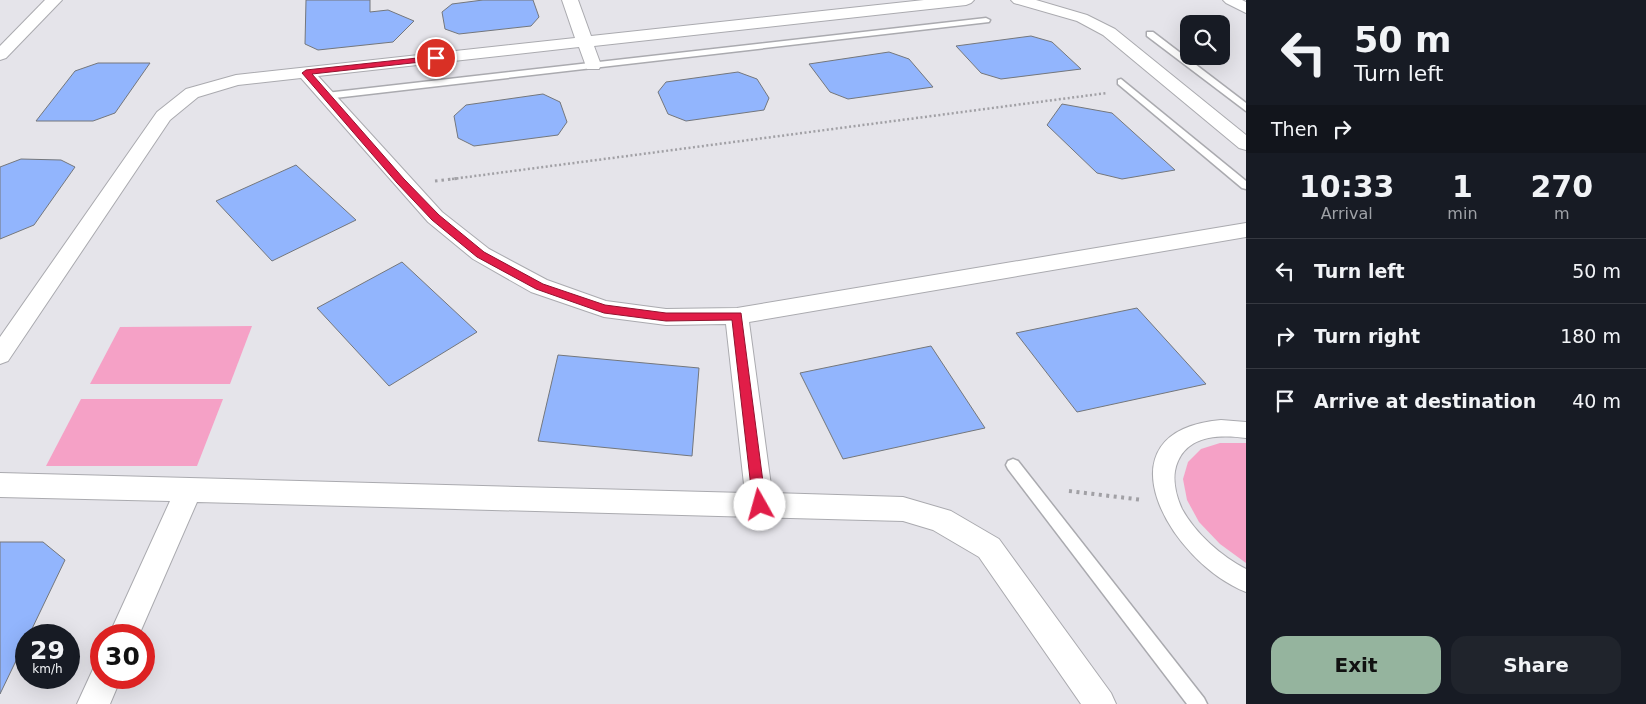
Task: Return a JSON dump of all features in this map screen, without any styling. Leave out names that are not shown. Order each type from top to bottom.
[{"type":"street","points":[[0,55],[54,0]]},
{"type":"street","points":[[570,0],[593,65]]},
{"type":"street","points":[[0,355],[164,116],[192,93],[236,80],[966,0]]},
{"type":"street","points":[[1019,0],[1082,18],[1109,32],[1246,144]]},
{"type":"street","points":[[1230,0],[1246,8]]},
{"type":"street","points":[[306,73],[435,218],[481,254],[539,286],[604,309],[666,317],[737,316],[1246,230]]},
{"type":"street","points":[[737,316],[760,505]]},
{"type":"street","points":[[1246,430],[1212,429],[1187,436],[1170,450],[1162,471],[1166,497],[1180,525],[1205,553],[1246,581]]},
{"type":"street","points":[[0,485],[903,509],[941,520],[989,548],[1100,704]]},
{"type":"street","points":[[129,624],[189,490]]},
{"type":"street","points":[[93,704],[100,689]]},
{"type":"lane","points":[[326,96],[986,20]]},
{"type":"lane","points":[[1150,34],[1246,108]]},
{"type":"lane","points":[[1121,82],[1246,186]]},
{"type":"lane","points":[[1013,465],[1198,704]]},
{"type":"path","points":[[404,185],[1107,93]]},
{"type":"path","points":[[1070,491],[1169,503]]},
{"type":"shaded area","points":[[252,326],[230,384],[90,384],[120,327]]},
{"type":"shaded area","points":[[81,399],[223,399],[197,466],[46,466]]},
{"type":"shaded area","points":[[1220,443],[1246,443],[1246,563],[1220,544],[1199,522],[1187,500],[1183,479],[1188,462],[1201,449]]},
{"type":"building","points":[[306,0],[370,0],[370,12],[388,10],[414,21],[393,42],[318,50],[305,44]]},
{"type":"building","points":[[483,0],[533,0],[539,17],[531,26],[459,34],[445,29],[442,12],[452,4]]},
{"type":"building","points":[[1031,36],[1052,42],[1081,69],[1001,79],[981,73],[956,46]]},
{"type":"building","points":[[889,52],[909,59],[933,87],[848,99],[830,92],[809,64]]},
{"type":"building","points":[[98,63],[150,63],[115,113],[93,121],[36,121],[75,71]]},
{"type":"building","points":[[738,72],[757,79],[769,98],[764,110],[686,121],[668,114],[658,92],[666,82]]},
{"type":"building","points":[[543,94],[560,102],[567,122],[558,135],[474,146],[458,138],[454,116],[466,105]]},
{"type":"building","points":[[1062,104],[1112,113],[1175,170],[1122,179],[1097,173],[1047,125]]},
{"type":"building","points":[[21,159],[61,160],[75,167],[34,225],[0,239],[0,167]]},
{"type":"building","points":[[296,165],[356,220],[272,261],[216,201]]},
{"type":"building","points":[[402,262],[477,332],[389,386],[317,308]]},
{"type":"building","points":[[1137,308],[1206,384],[1077,412],[1016,333]]},
{"type":"building","points":[[931,346],[985,428],[843,459],[800,373]]},
{"type":"building","points":[[558,355],[699,368],[692,456],[538,441]]},
{"type":"building","points":[[0,542],[43,542],[65,560],[34,624],[15,624],[15,663],[0,694]]},
{"type":"route","points":[[436,58],[306,73],[435,218],[481,254],[539,286],[604,309],[666,317],[737,316],[760,505]]}]
